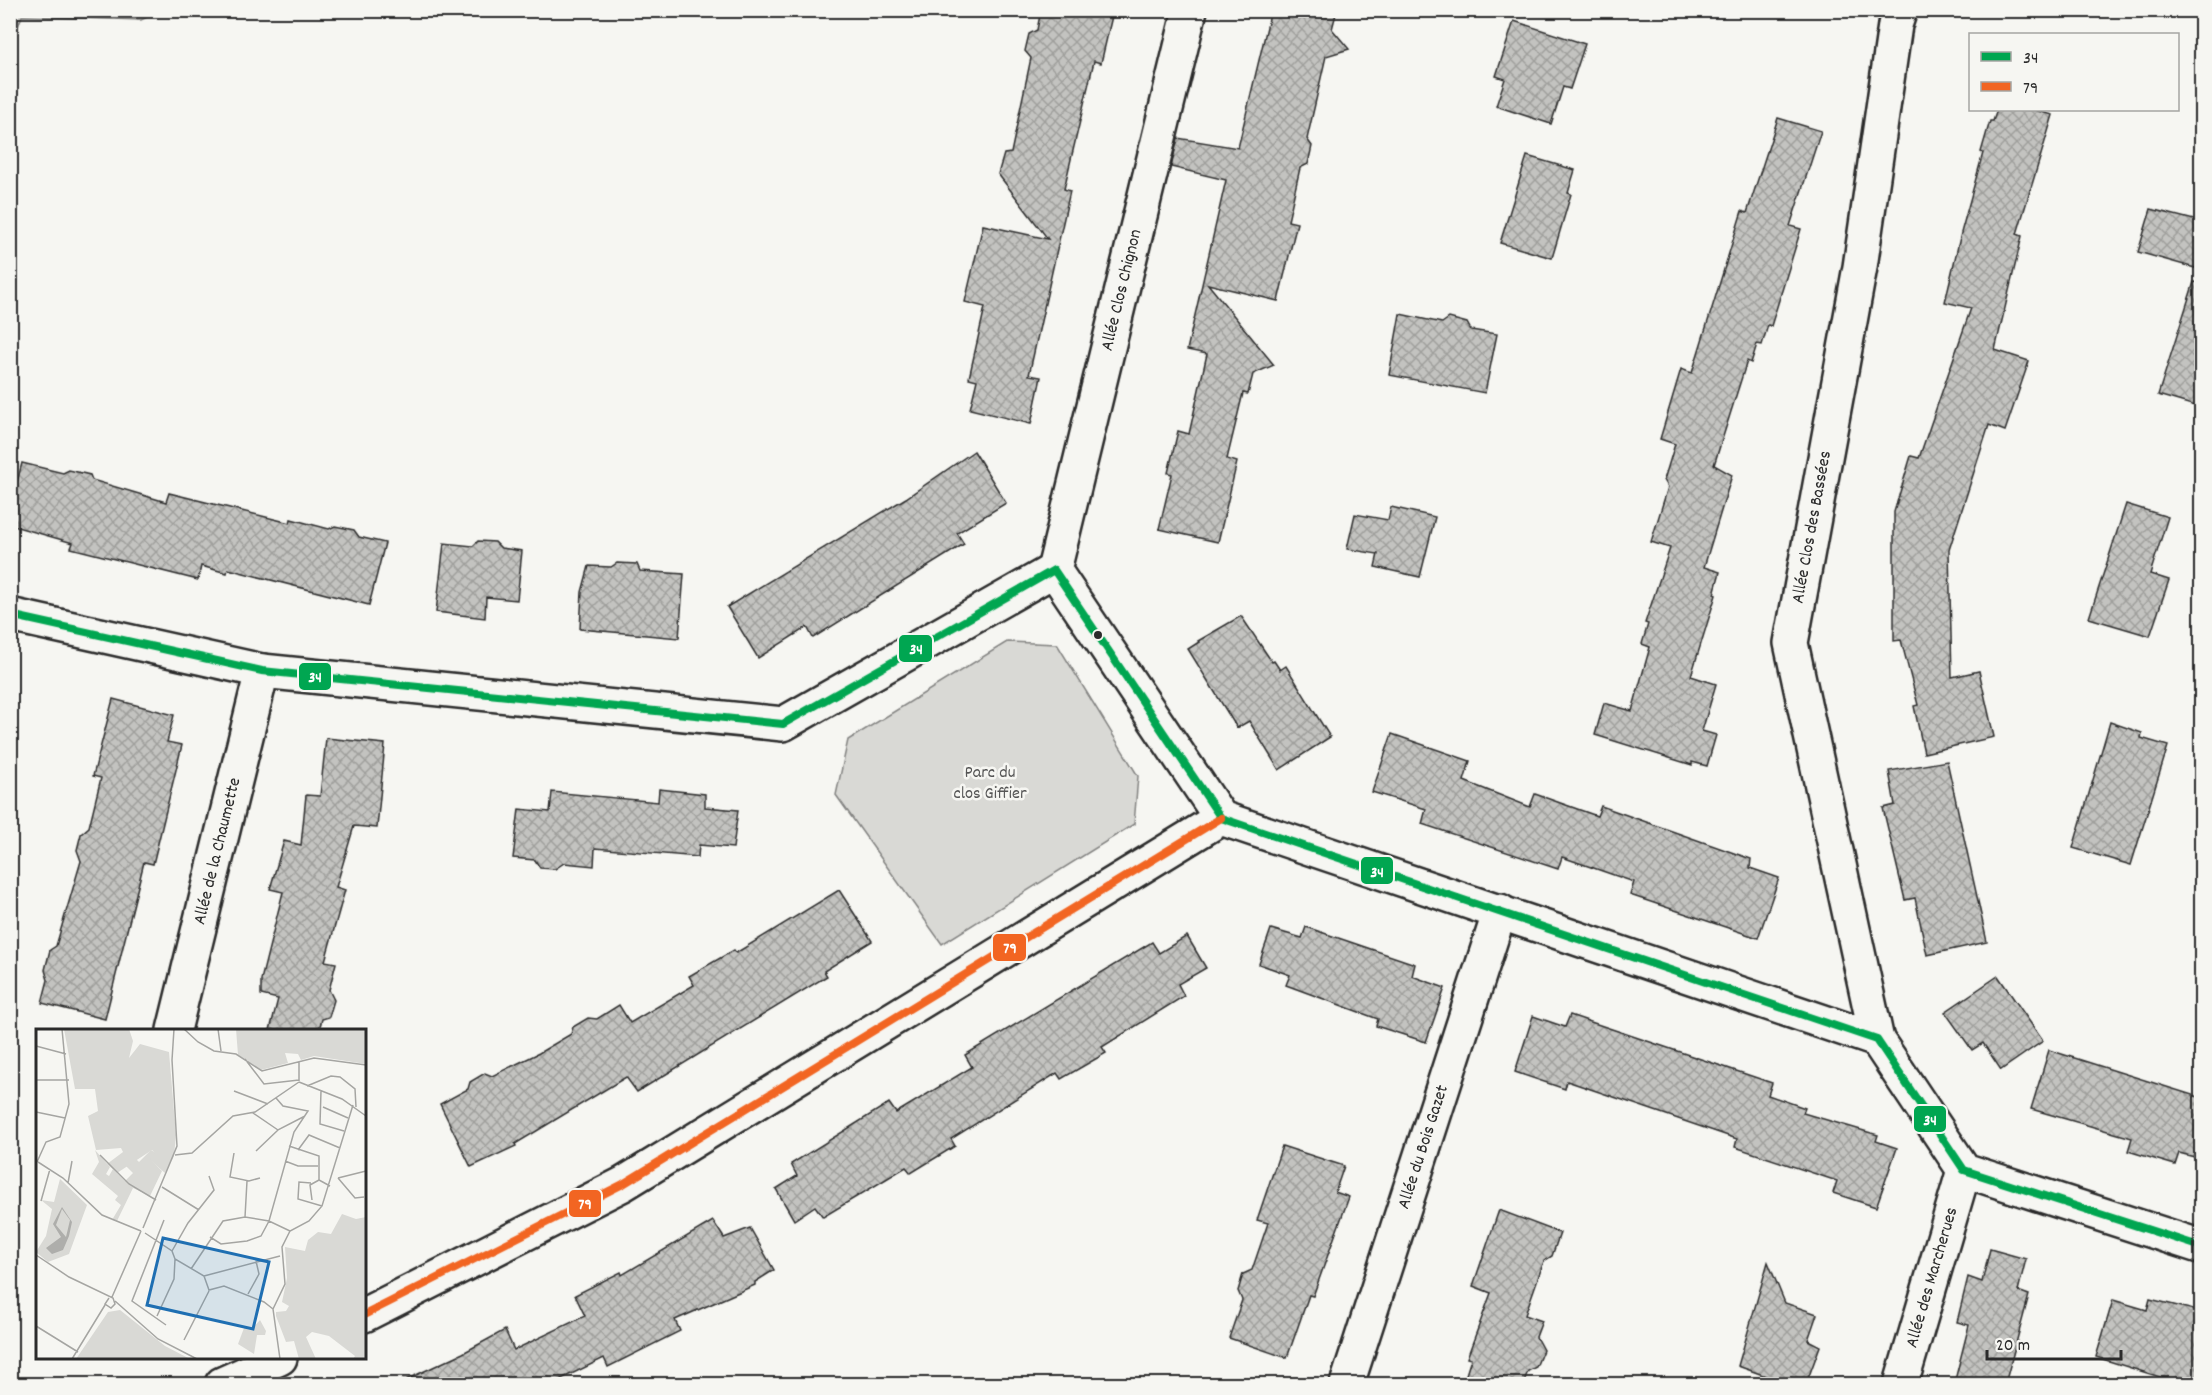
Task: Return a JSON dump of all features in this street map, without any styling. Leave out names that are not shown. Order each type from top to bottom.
[{"type":"street","name":"Allée Clos Chignon","points":[[1054,570],[1190,10]]},
{"type":"street","name":"Allée Clos des Bassées","points":[[1877,1040],[1791,643],[1860,267],[1895,25],[1900,10]]},
{"type":"street","points":[[10,615],[262,671],[783,724],[1054,570],[1221,818],[1877,1040],[1964,1170],[2202,1246]]},
{"type":"street","name":"Allée de la Chaumette","points":[[174,1029],[262,671]]},
{"type":"street","points":[[366,1314],[623,1184],[1221,818]]},
{"type":"street","name":"Allée du Bois Gazet","points":[[1347,1384],[1500,911]]},
{"type":"street","name":"Allée des Marcherues","points":[[1901,1384],[1964,1170]]},
{"type":"street","points":[[222,1384],[272,1359]]},
{"type":"green space","points":[[11,10],[160,11],[141,20],[22,16],[11,44]]},
{"type":"green space","name":"Parc du clos Giffier","points":[[1007,642],[1057,644],[1138,776],[1134,824],[942,944],[836,795],[848,740]]},
{"type":"building","points":[[1041,10],[1086,10],[1112,16],[1101,63],[1094,61],[1064,189],[1070,191],[1029,375],[1041,377],[1031,424],[970,409],[977,380],[969,378],[985,307],[965,302],[983,225],[1048,239],[998,174],[1004,154],[1011,153],[1031,58],[1025,51],[1029,34],[1037,30]]},
{"type":"building","points":[[1271,10],[1337,10],[1332,29],[1349,49],[1326,56],[1307,139],[1312,146],[1308,164],[1300,168],[1288,221],[1297,223],[1278,301],[1208,284],[1274,365],[1253,374],[1248,394],[1243,393],[1227,459],[1237,462],[1218,542],[1159,529],[1172,474],[1168,473],[1178,431],[1189,434],[1207,354],[1187,350],[1226,180],[1171,167],[1178,138],[1238,148]]},
{"type":"building","points":[[1514,21],[1585,44],[1570,89],[1563,87],[1551,124],[1496,106],[1505,79],[1496,76]]},
{"type":"building","points":[[1997,111],[2038,111],[2053,115],[2017,234],[2022,236],[1995,350],[2029,361],[2005,431],[1989,425],[1949,550],[1952,677],[1979,671],[1994,737],[1924,753],[1914,706],[1918,705],[1901,640],[1894,641],[1894,512],[1911,456],[1919,458],[1971,308],[1945,302],[1983,153],[1981,152],[1990,121],[1993,121]]},
{"type":"building","points":[[1778,118],[1821,131],[1790,226],[1801,229],[1771,326],[1768,325],[1762,345],[1757,344],[1751,363],[1747,361],[1714,465],[1732,475],[1704,567],[1720,572],[1714,594],[1716,595],[1691,676],[1716,684],[1702,731],[1716,735],[1707,766],[1692,762],[1692,765],[1595,735],[1604,703],[1632,711],[1650,647],[1642,644],[1648,624],[1645,623],[1670,548],[1651,542],[1668,487],[1664,480],[1675,444],[1660,439],[1681,369],[1692,373],[1742,211],[1747,213]]},
{"type":"building","points":[[1527,156],[1575,170],[1568,193],[1571,194],[1552,258],[1500,243]]},
{"type":"building","points":[[2151,209],[2202,222],[2202,270],[2138,252]]},
{"type":"building","points":[[2194,282],[2202,283],[2202,408],[2158,395]]},
{"type":"building","points":[[1400,314],[1442,323],[1449,318],[1467,323],[1471,330],[1497,334],[1485,393],[1389,375]]},
{"type":"building","points":[[974,451],[1006,503],[957,533],[964,544],[813,638],[807,627],[758,658],[727,607],[906,498]]},
{"type":"building","points":[[22,463],[63,473],[69,470],[90,475],[92,480],[166,502],[169,493],[290,523],[291,519],[329,529],[335,526],[354,530],[359,537],[385,543],[369,605],[228,569],[227,573],[201,566],[198,580],[71,548],[73,543],[10,525],[10,508]]},
{"type":"building","points":[[2126,504],[2168,517],[2150,574],[2169,580],[2150,636],[2089,618]]},
{"type":"building","points":[[1391,507],[1435,517],[1420,577],[1375,567],[1378,554],[1347,549],[1355,514],[1388,520]]},
{"type":"building","points":[[478,541],[495,542],[501,548],[522,551],[517,600],[486,597],[485,618],[436,612],[444,543],[473,546]]},
{"type":"building","points":[[617,563],[637,564],[640,571],[684,574],[679,638],[580,629],[582,592],[589,566],[611,567]]},
{"type":"building","points":[[1241,616],[1272,662],[1274,661],[1280,670],[1286,666],[1330,737],[1279,770],[1249,721],[1237,728],[1188,649]]},
{"type":"building","points":[[113,699],[174,715],[167,742],[182,745],[153,864],[144,862],[105,1019],[42,1003],[48,980],[45,970],[50,950],[56,946],[81,861],[77,850],[81,834],[89,827],[101,778],[93,776]]},
{"type":"building","points":[[2110,722],[2142,733],[2141,738],[2168,746],[2131,865],[2073,848]]},
{"type":"building","points":[[1392,734],[1470,761],[1464,781],[1530,807],[1535,794],[1597,816],[1601,806],[1751,859],[1750,868],[1779,878],[1758,938],[1630,895],[1634,882],[1562,857],[1558,869],[1422,824],[1426,809],[1372,792]]},
{"type":"building","points":[[326,738],[385,744],[377,828],[354,826],[336,887],[345,890],[325,961],[336,963],[329,990],[334,1000],[329,1017],[322,1019],[319,1029],[270,1029],[278,999],[261,995],[261,980],[283,892],[270,889],[284,841],[301,845],[306,795],[320,796]]},
{"type":"building","points":[[1947,761],[1987,942],[1927,955],[1915,898],[1905,900],[1883,808],[1895,805],[1889,771]]},
{"type":"building","points":[[659,789],[705,794],[705,807],[738,810],[733,848],[699,845],[698,857],[595,848],[594,866],[564,863],[555,869],[540,868],[535,860],[513,858],[519,809],[550,812],[552,792],[658,802]]},
{"type":"building","points":[[839,890],[872,941],[824,971],[827,976],[637,1092],[626,1077],[515,1144],[516,1146],[471,1167],[440,1104],[468,1089],[470,1082],[485,1073],[492,1076],[539,1053],[571,1034],[573,1027],[588,1018],[597,1019],[619,1005],[630,1023],[694,985],[689,976],[734,950],[736,953]]},
{"type":"building","points":[[1306,927],[1415,964],[1412,976],[1445,988],[1426,1042],[1376,1026],[1378,1019],[1286,985],[1290,975],[1259,964],[1271,929],[1302,938]]},
{"type":"building","points":[[1187,936],[1206,968],[1178,984],[1184,996],[1102,1047],[1106,1053],[1061,1079],[1057,1073],[951,1139],[955,1146],[911,1173],[906,1167],[823,1217],[815,1206],[794,1220],[776,1189],[797,1176],[791,1164],[889,1103],[896,1113],[972,1067],[965,1055],[1152,942],[1159,953]]},
{"type":"building","points":[[1998,976],[2043,1041],[2001,1070],[1983,1043],[1972,1050],[1945,1012]]},
{"type":"building","points":[[1570,1015],[1772,1083],[1768,1095],[1805,1108],[1803,1113],[1878,1135],[1876,1141],[1897,1148],[1876,1207],[1833,1193],[1837,1181],[1735,1147],[1737,1139],[1567,1081],[1565,1089],[1515,1072],[1533,1016],[1565,1027]]},
{"type":"building","points":[[2049,1050],[2202,1098],[2202,1159],[2179,1153],[2175,1165],[2128,1151],[2132,1138],[2031,1109]]},
{"type":"building","points":[[1282,1146],[1344,1166],[1335,1192],[1349,1197],[1313,1296],[1309,1295],[1287,1358],[1229,1338],[1242,1300],[1238,1291],[1243,1274],[1252,1270],[1268,1223],[1257,1220]]},
{"type":"building","points":[[1499,1210],[1560,1233],[1552,1256],[1544,1261],[1525,1315],[1542,1321],[1536,1337],[1543,1350],[1536,1367],[1528,1371],[1523,1384],[1463,1384],[1471,1359],[1467,1358],[1491,1293],[1473,1286]]},
{"type":"building","points":[[713,1221],[724,1238],[750,1228],[774,1270],[755,1282],[755,1285],[675,1320],[680,1331],[608,1367],[604,1358],[551,1384],[397,1384],[505,1330],[514,1350],[585,1316],[575,1295],[621,1272],[622,1275]]},
{"type":"building","points":[[1990,1249],[2026,1259],[2018,1291],[2029,1295],[2005,1384],[1954,1384],[1969,1325],[1957,1322],[1968,1277],[1982,1282]]},
{"type":"building","points":[[1768,1262],[1785,1303],[1817,1314],[1808,1340],[1820,1346],[1806,1384],[1788,1384],[1738,1366]]},
{"type":"building","points":[[2150,1299],[2202,1312],[2202,1384],[2182,1384],[2096,1357],[2113,1300],[2147,1310]]},
{"type":"transit line","name":"34","points":[[10,615],[262,671],[783,724],[1054,570],[1221,818],[1877,1040],[1964,1170],[2202,1247]]},
{"type":"transit line","name":"79","points":[[366,1314],[623,1184],[1221,818]]}]
